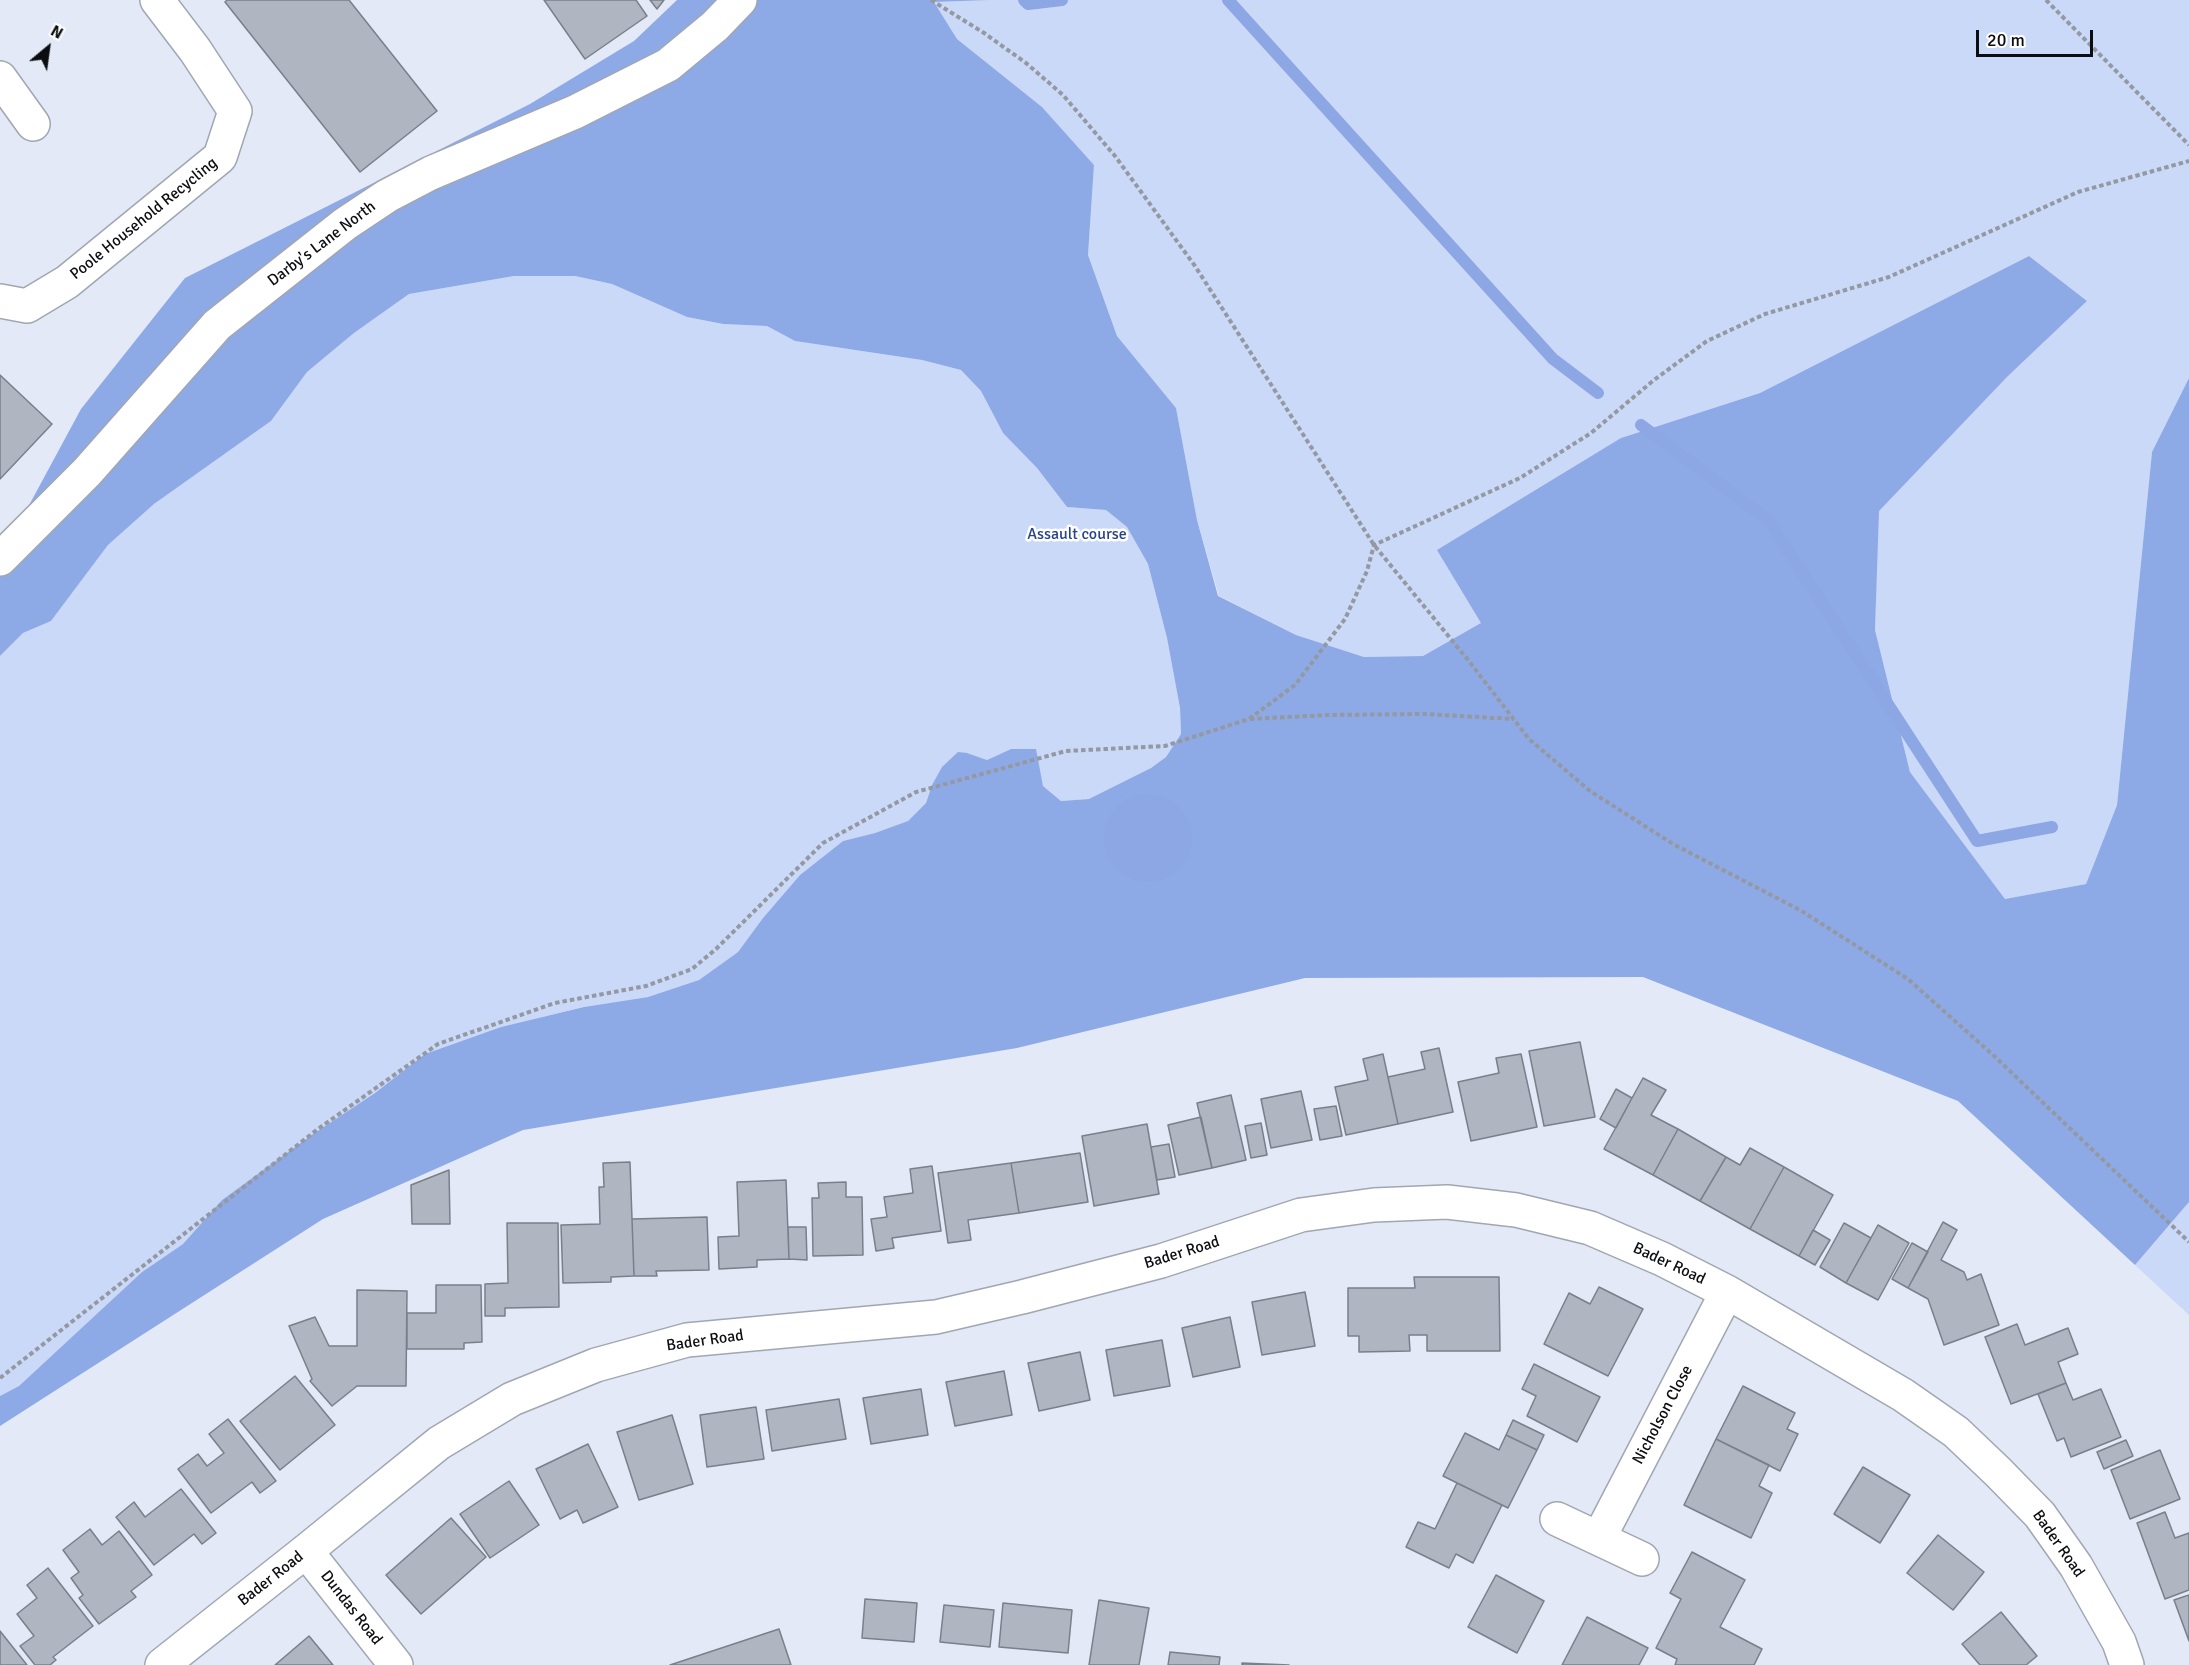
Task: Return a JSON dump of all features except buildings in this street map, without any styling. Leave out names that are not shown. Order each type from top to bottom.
[{"type":"street","name":"Poole Household Recycling","points":[[0,301],[27,306],[67,282],[220,157],[235,111],[195,50],[157,0]]},
{"type":"street","name":"Darby's Lane North","points":[[0,559],[87,472],[217,326],[345,224],[387,196],[431,173],[575,112],[668,65],[715,26],[740,0]]},
{"type":"street","points":[[0,78],[33,124]]},
{"type":"street","name":"Bader Road","points":[[162,1665],[439,1443],[512,1399],[596,1365],[687,1340],[936,1317],[1161,1261],[1301,1215],[1374,1205],[1447,1202],[1516,1210],[1590,1228],[1662,1259],[1727,1292],[1903,1395],[1956,1432],[2040,1515],[2076,1566],[2119,1642],[2127,1665]]},
{"type":"street","name":"Nicholson Close","points":[[1599,1538],[1727,1292]]},
{"type":"street","points":[[1557,1519],[1642,1559]]},
{"type":"street","name":"Dundas Road","points":[[306,1551],[396,1665]]},
{"type":"path","points":[[931,0],[1026,63],[1063,95],[1115,156],[1196,266],[1374,545],[1529,739],[1590,791],[1673,844],[1800,910],[1908,979],[1992,1054],[2189,1242]]},
{"type":"path","points":[[2046,0],[2189,145]]},
{"type":"path","points":[[1374,545],[1520,478],[1591,433],[1654,380],[1707,341],[1766,314],[1889,277],[2078,192],[2189,161]]},
{"type":"path","points":[[1249,719],[1295,685],[1344,619],[1367,571],[1374,545]]},
{"type":"path","points":[[0,1378],[318,1129],[438,1044],[555,1003],[646,986],[692,969],[716,949],[823,843],[916,792],[1066,751],[1165,746],[1249,719],[1413,714],[1514,719]]},
{"type":"green space","points":[[990,0],[2189,0],[2189,378],[2152,452],[2117,805],[2086,884],[2005,899],[1910,772],[1875,630],[1878,511],[2007,377],[2087,301],[2029,256],[1760,393],[1621,438],[1482,623],[1423,656],[1364,657],[1296,635],[1219,596],[1197,520],[1176,408],[1117,336],[1088,255],[1094,165],[1042,107],[957,39],[934,2]]},
{"type":"green space","name":"Assault course","points":[[514,276],[575,276],[612,284],[687,317],[723,324],[767,326],[795,341],[922,360],[961,370],[981,391],[1003,433],[1037,468],[1067,507],[1106,510],[1127,527],[1148,564],[1167,638],[1180,708],[1181,734],[1166,757],[1151,768],[1090,799],[1061,801],[1043,786],[1011,749],[987,760],[967,753],[932,785],[926,803],[908,821],[843,841],[800,875],[763,918],[738,952],[699,980],[648,997],[584,1007],[501,1027],[425,1054],[375,1093],[313,1134],[222,1200],[183,1244],[142,1272],[19,1386],[0,1396],[0,656],[23,633],[51,621],[108,545],[154,504],[271,421],[307,372],[354,333],[409,294]]},
{"type":"green space","points":[[2189,1202],[2189,1315],[2135,1265]]},
{"type":"shaded area","points":[[677,0],[990,0],[934,2],[957,39],[1042,107],[1094,165],[1088,255],[1117,336],[1176,408],[1197,520],[1218,596],[1296,635],[1364,657],[1423,656],[1481,623],[1437,550],[1621,438],[1760,393],[2029,256],[2087,301],[2007,377],[1879,511],[1875,630],[1910,772],[2005,899],[2086,884],[2117,805],[2152,452],[2189,378],[2189,1202],[2135,1265],[1958,1101],[1643,977],[1305,978],[1017,1048],[523,1130],[323,1219],[0,1426],[0,1396],[19,1386],[142,1272],[183,1244],[222,1200],[313,1134],[375,1093],[425,1054],[501,1027],[584,1007],[648,997],[699,980],[738,952],[763,918],[800,875],[843,841],[908,821],[926,803],[932,785],[942,767],[958,752],[987,760],[1011,749],[1036,749],[1043,786],[1061,801],[1089,799],[1151,768],[1166,757],[1181,734],[1180,708],[1167,638],[1148,564],[1127,527],[1106,510],[1067,507],[1037,468],[1003,433],[981,391],[961,370],[922,360],[795,341],[767,326],[723,324],[687,317],[612,284],[575,276],[514,276],[409,294],[354,333],[307,372],[271,421],[154,504],[108,545],[51,621],[23,633],[0,656],[0,559],[81,409],[185,278],[530,104],[634,41]]},
{"type":"shaded area","points":[[1139,794],[1157,794],[1173,801],[1185,813],[1192,829],[1192,847],[1185,863],[1173,875],[1157,882],[1139,882],[1123,875],[1111,863],[1104,847],[1104,829],[1111,813],[1123,801]]},
{"type":"waterway","points":[[1024,0],[1028,4],[1062,0]]},
{"type":"waterway","points":[[1228,0],[1553,359],[1598,393]]},
{"type":"waterway","points":[[1641,425],[1768,520],[1977,841],[2052,827]]}]
